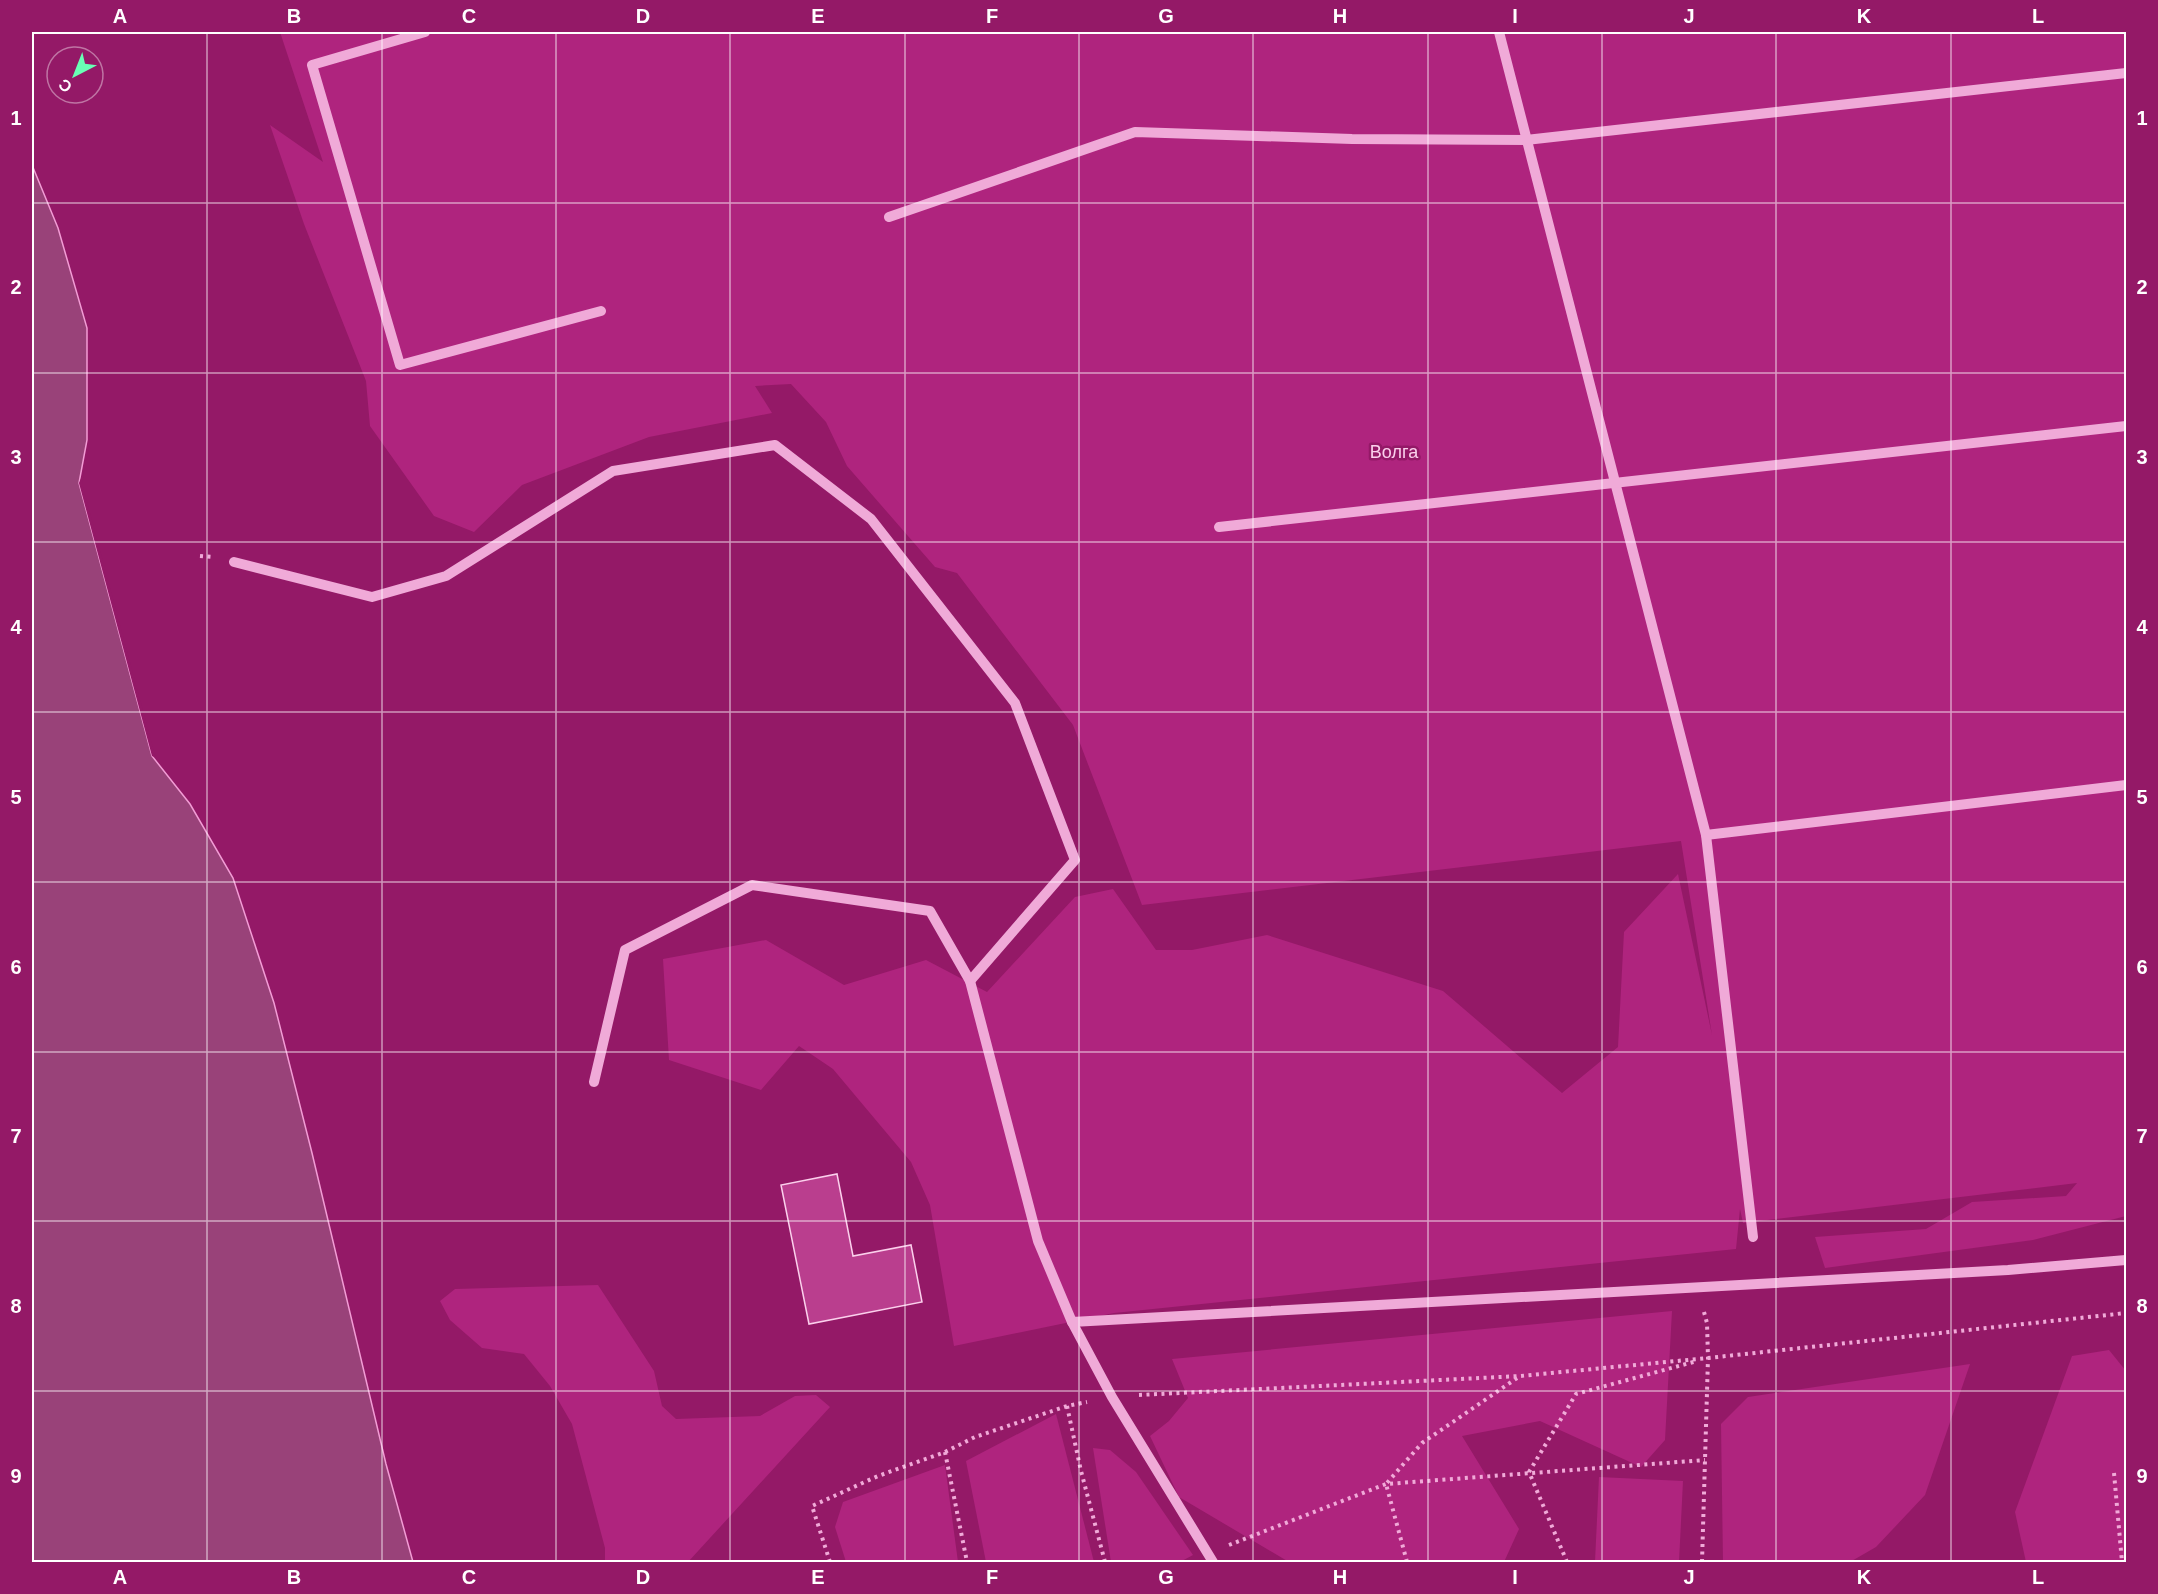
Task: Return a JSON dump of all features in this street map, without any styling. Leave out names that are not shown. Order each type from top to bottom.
[{"type":"lane","points":[[425,32],[312,65],[400,365],[601,311]]},
{"type":"lane","points":[[1498,32],[1706,835],[1753,1238]]},
{"type":"lane","points":[[889,217],[1135,132],[1352,139],[1526,140],[2127,74]]},
{"type":"lane","points":[[1219,527],[2127,426]]},
{"type":"lane","points":[[234,562],[372,597],[446,576],[614,471],[775,445],[871,519],[1015,703],[1075,860],[970,981]]},
{"type":"lane","points":[[1706,835],[2127,785]]},
{"type":"lane","points":[[594,1082],[625,950],[752,885],[930,911],[970,981],[1038,1241],[1072,1322],[1112,1397],[1210,1558]]},
{"type":"lane","points":[[1072,1322],[1996,1271],[2127,1260]]},
{"type":"path","points":[[1698,1287],[1707,1323],[1708,1358],[1702,1563]]},
{"type":"path","points":[[830,1563],[812,1506],[878,1476],[945,1452],[975,1437],[1067,1406],[1112,1397],[1520,1376],[2127,1313]]},
{"type":"path","points":[[1529,1472],[1576,1394],[1708,1358]]},
{"type":"path","points":[[1386,1484],[1422,1443],[1520,1376]]},
{"type":"path","points":[[1067,1406],[1105,1563]]},
{"type":"path","points":[[945,1452],[967,1563]]},
{"type":"path","points":[[1210,1558],[1386,1484],[1705,1460]]},
{"type":"path","points":[[1529,1472],[1567,1563]]},
{"type":"path","points":[[2114,1473],[2122,1563]]},
{"type":"path","points":[[1386,1484],[1407,1563]]},
{"type":"green space","name":"Волга","points":[[280,32],[2126,32],[2126,1216],[2033,1240],[1825,1268],[1815,1237],[1926,1229],[1972,1202],[2066,1196],[2077,1183],[1743,1223],[1740,1209],[1736,1249],[1114,1313],[954,1346],[930,1205],[911,1162],[833,1069],[799,1046],[761,1090],[669,1060],[663,959],[766,940],[844,985],[926,960],[987,992],[1075,897],[1113,889],[1156,950],[1192,950],[1267,935],[1443,991],[1562,1093],[1618,1047],[1624,932],[1678,874],[1712,1035],[1681,841],[1142,905],[1073,725],[957,573],[935,567],[847,466],[826,422],[791,384],[755,386],[772,413],[649,437],[522,485],[474,532],[434,516],[370,426],[366,381],[304,224],[270,125],[323,162]]},
{"type":"green space","points":[[598,1285],[654,1371],[662,1406],[676,1419],[760,1416],[795,1396],[816,1395],[830,1407],[688,1562],[605,1562],[605,1548],[572,1424],[550,1386],[524,1354],[482,1348],[450,1320],[440,1301],[455,1289]]},
{"type":"green space","points":[[1672,1311],[1665,1440],[1641,1467],[1540,1421],[1462,1436],[1519,1529],[1504,1562],[1289,1562],[1179,1497],[1150,1436],[1169,1421],[1188,1398],[1172,1359]]},
{"type":"green space","points":[[2109,1350],[2126,1371],[2126,1562],[2026,1562],[2015,1512],[2072,1356]]},
{"type":"green space","points":[[1970,1364],[1925,1495],[1876,1547],[1850,1562],[1723,1562],[1721,1424],[1748,1397]]},
{"type":"green space","points":[[1056,1414],[1094,1562],[986,1562],[966,1461]]},
{"type":"green space","points":[[1093,1448],[1110,1450],[1136,1472],[1193,1555],[1180,1562],[1111,1562]]},
{"type":"green space","points":[[945,1465],[958,1562],[846,1562],[835,1527],[843,1502]]},
{"type":"green space","points":[[1599,1477],[1683,1481],[1679,1562],[1595,1562]]},
{"type":"shaded area","points":[[32,165],[58,228],[87,328],[87,440],[79,483],[152,756],[190,804],[233,878],[274,1003],[386,1464],[413,1562],[32,1562]]},
{"type":"pier","points":[[85,469],[82,483],[157,758],[152,756],[79,483]]},
{"type":"building","points":[[837,1174],[853,1256],[911,1245],[922,1302],[809,1324],[781,1185]]}]
